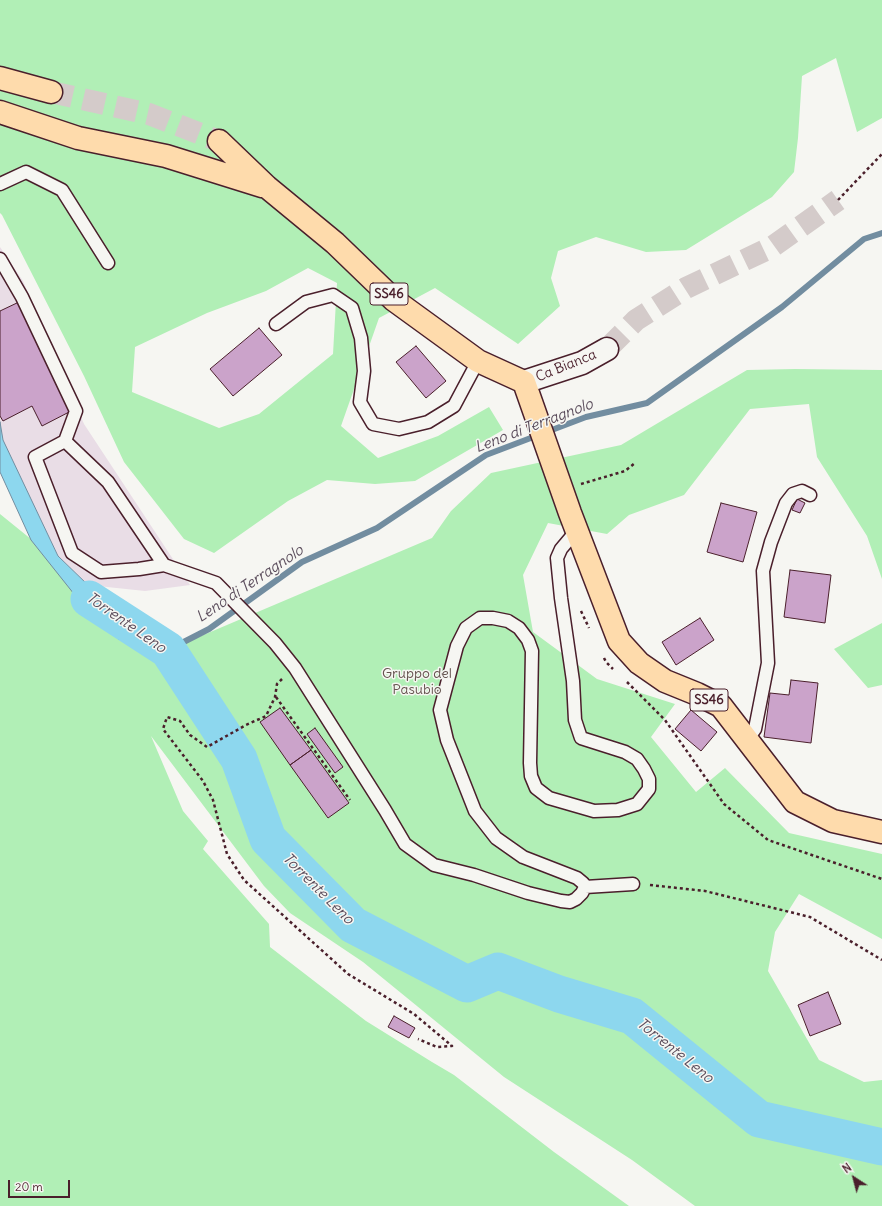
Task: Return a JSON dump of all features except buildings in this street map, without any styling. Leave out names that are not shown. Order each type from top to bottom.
[{"type":"main road","points":[[0,78],[51,92]]},
{"type":"main road","name":"SS46","points":[[0,112],[78,138],[166,156],[267,187],[335,243],[394,300],[478,361],[527,392],[619,641],[639,663],[665,680],[721,706],[795,802],[833,821],[882,832]]},
{"type":"main road","points":[[219,142],[267,187]]},
{"type":"street","name":"Ca Bianca","points":[[527,392],[607,349]]},
{"type":"lane","points":[[0,184],[26,172],[62,190],[108,263]]},
{"type":"lane","points":[[0,258],[22,297],[76,411],[65,441],[35,457],[72,553],[100,572],[139,569],[164,565],[216,583],[275,643],[295,668],[405,844],[434,865],[468,873],[528,893],[561,901],[570,902],[576,899],[582,893],[585,886]]},
{"type":"lane","points":[[276,324],[306,302],[333,295],[352,308],[361,338],[364,371],[360,402],[373,424],[399,429],[428,422],[454,406],[478,361]]},
{"type":"lane","points":[[65,441],[108,482],[164,565]]},
{"type":"lane","points":[[747,740],[755,729],[768,663],[767,634],[763,600],[763,571],[771,542],[786,503],[793,494],[802,491],[810,495]]},
{"type":"lane","points":[[574,522],[557,558],[571,667],[575,720],[580,738],[625,752],[637,759],[649,779],[649,789],[637,804],[618,810],[594,811],[549,798],[536,788],[531,776],[530,763],[532,651],[528,640],[519,628],[508,621],[493,618],[480,618],[466,628],[457,646],[440,710],[448,740],[475,811],[496,838],[523,857],[577,878],[585,886]]},
{"type":"lane","points":[[585,886],[633,884]]},
{"type":"path","points":[[838,200],[882,154]]},
{"type":"path","points":[[576,485],[586,484],[625,470],[634,463]]},
{"type":"path","points":[[580,608],[589,629]]},
{"type":"path","points":[[603,656],[606,662],[617,673]]},
{"type":"path","points":[[295,668],[277,684],[276,697],[266,716],[246,725],[207,747],[190,734],[180,721],[167,717],[163,729],[203,781],[212,800],[227,854],[244,880],[348,974],[414,1014],[452,1046],[436,1047],[418,1039]]},
{"type":"path","points":[[622,678],[665,720],[724,804],[768,840],[882,879]]},
{"type":"path","points":[[276,697],[350,800]]},
{"type":"path","points":[[633,884],[705,891],[810,918],[882,960]]},
{"type":"shaded area","points":[[0,247],[23,281],[84,424],[190,585],[145,591],[88,585],[58,556],[2,440],[0,422]]},
{"type":"green space","points":[[0,0],[882,0],[882,118],[857,132],[836,58],[802,76],[794,172],[772,197],[686,250],[646,252],[596,237],[558,251],[551,278],[560,306],[518,344],[435,288],[379,318],[341,426],[378,458],[438,436],[489,407],[503,430],[415,481],[375,484],[327,480],[288,501],[214,553],[184,539],[124,462],[84,376],[0,213]],"holes":[[[308,268],[337,283],[333,354],[259,414],[219,428],[132,392],[135,347],[207,313],[266,291]]]},
{"type":"green space","name":"Gruppo del Pasubio","points":[[747,370],[882,370],[882,579],[867,536],[817,457],[809,404],[750,409],[684,495],[629,515],[607,534],[548,523],[523,575],[533,632],[597,679],[675,704],[651,737],[696,792],[725,768],[789,833],[882,854],[882,939],[799,894],[775,932],[768,971],[819,1060],[864,1082],[882,1080],[882,1206],[695,1206],[632,1160],[504,1077],[363,962],[290,913],[264,886],[151,736],[183,811],[208,841],[203,849],[269,924],[270,947],[366,1021],[454,1075],[554,1152],[629,1206],[0,1206],[0,514],[168,650],[432,538],[451,511],[491,473],[621,445]]},
{"type":"green space","points":[[882,623],[882,685],[868,688],[834,649]]},
{"type":"water","points":[[0,422],[3,440],[58,556],[88,585],[139,617],[132,627],[119,640],[74,594],[31,540],[0,472]]},
{"type":"waterway","name":"Leno di Terragnolo","points":[[168,650],[209,629],[302,562],[377,528],[486,455],[586,417],[647,403],[782,307],[864,239],[882,233]]},
{"type":"waterway","name":"Torrente Leno","points":[[89,599],[168,650],[239,759],[268,839],[353,925],[467,984],[498,971],[559,994],[632,1016],[759,1119],[882,1147]]},
{"type":"tunnel","points":[[51,92],[149,114],[219,141]]},
{"type":"tunnel","points":[[607,349],[636,320],[686,288],[772,247],[838,200]]}]
